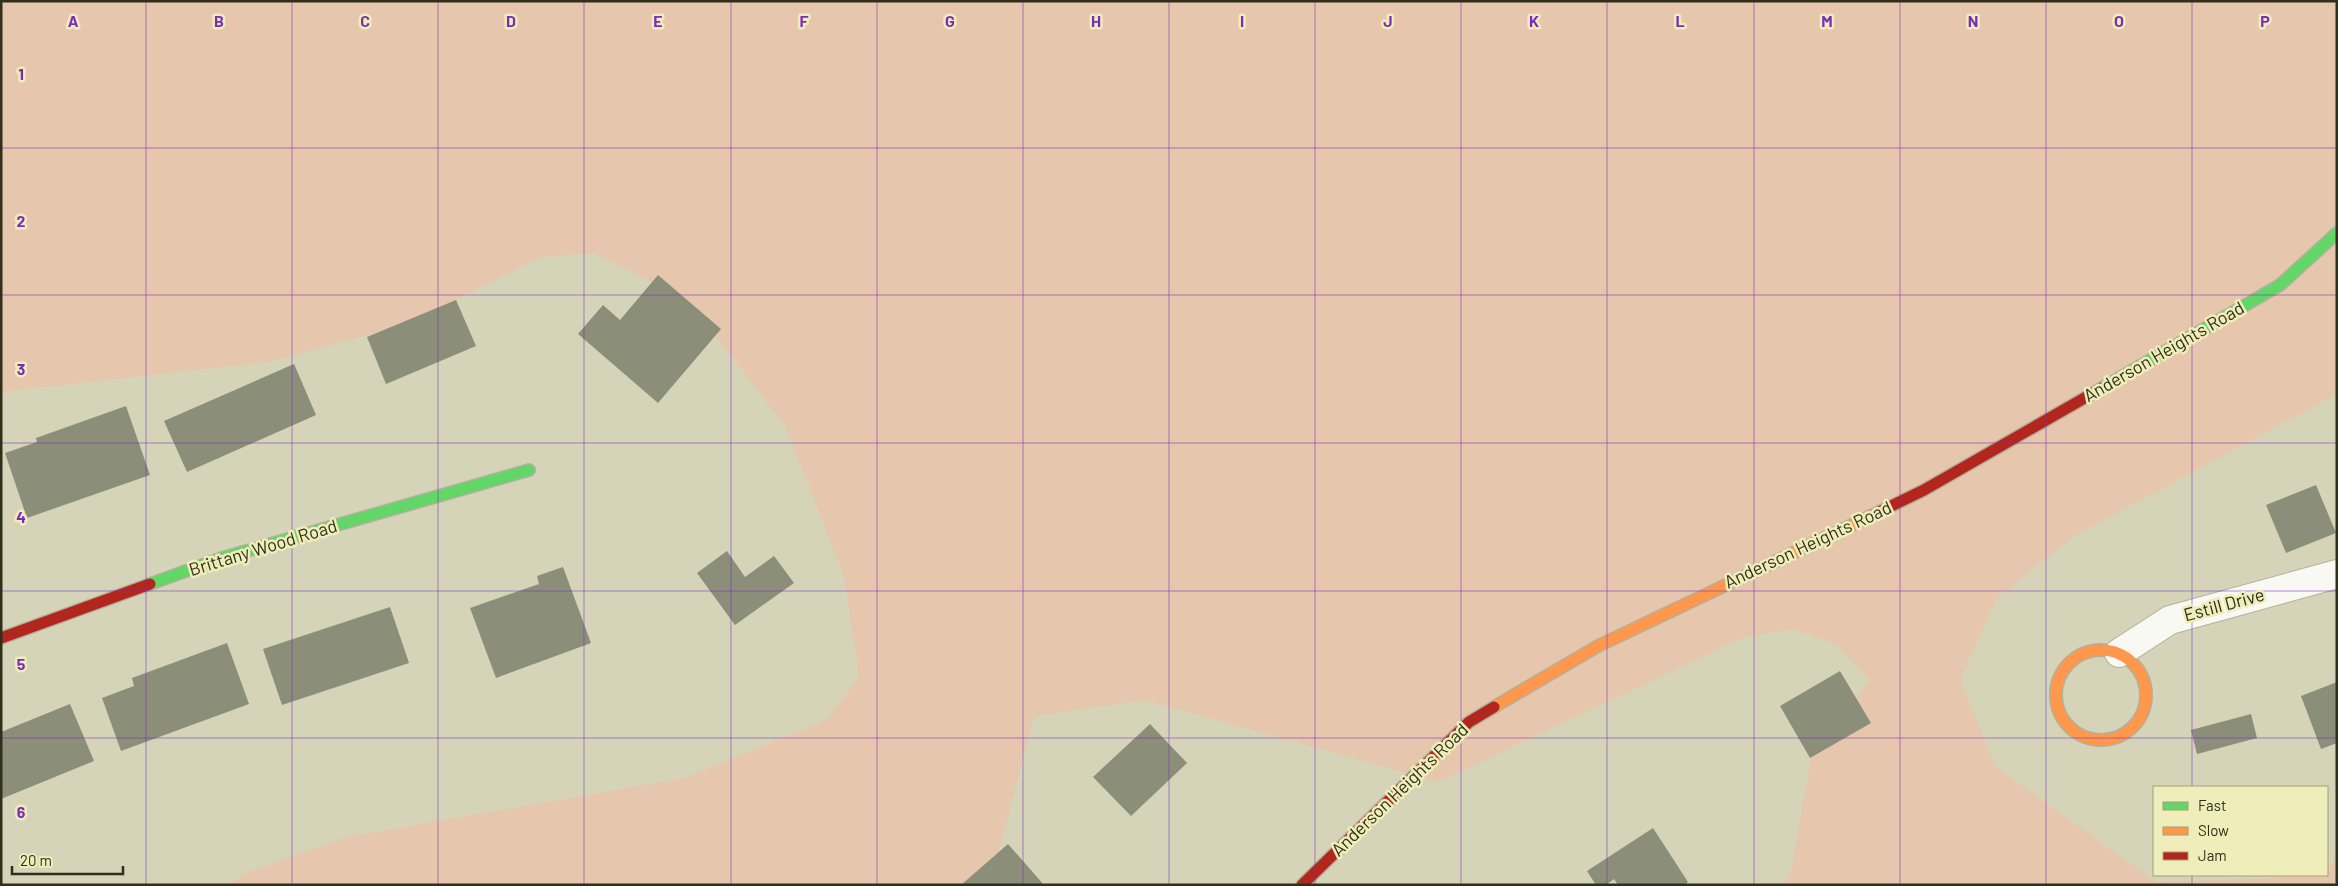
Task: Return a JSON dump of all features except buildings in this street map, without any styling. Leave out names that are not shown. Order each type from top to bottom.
[{"type":"street","name":"Anderson Heights Road","points":[[1302,885],[1468,722],[1598,646],[1924,490],[2280,285],[2337,233]]},
{"type":"street","name":"Brittany Wood Road","points":[[1,638],[222,558],[529,470]]},
{"type":"street","name":"Estill Drive","points":[[2119,653],[2170,620],[2337,574]]},
{"type":"street","points":[[2102,649],[2119,653],[2134,663],[2144,678],[2147,695],[2144,713],[2134,727],[2119,737],[2101,741],[2084,737],[2069,727],[2059,712],[2056,695],[2060,677],[2069,662],[2084,653],[2102,649]]},
{"type":"shaded area","points":[[1,1],[2337,1],[2337,394],[2074,536],[1997,598],[1960,680],[1996,767],[2156,882],[2270,878],[2278,876],[2328,876],[2328,864],[2337,862],[2337,885],[1785,885],[1792,866],[1811,759],[1870,681],[1837,644],[1792,629],[1744,637],[1438,782],[1145,700],[1034,716],[990,885],[227,885],[252,871],[347,837],[685,778],[827,720],[859,677],[844,576],[785,425],[687,300],[595,253],[540,257],[408,324],[268,362],[1,392]]},
{"type":"traffic: fast","points":[[2102,388],[2280,285],[2337,233]]},
{"type":"traffic: fast","points":[[150,584],[222,558],[529,470]]},
{"type":"traffic: slow","points":[[1494,707],[1598,646],[1879,512]]},
{"type":"traffic: slow","points":[[2101,650],[2118,653],[2133,663],[2143,678],[2146,695],[2143,712],[2133,727],[2118,737],[2101,740],[2084,737],[2069,727],[2059,712],[2056,695],[2059,678],[2069,663],[2084,653],[2101,650]]},
{"type":"traffic: jam","points":[[1879,512],[1924,490],[2102,388]]},
{"type":"traffic: jam","points":[[1,638],[150,584]]},
{"type":"traffic: jam","points":[[1302,885],[1469,722],[1494,707]]}]
